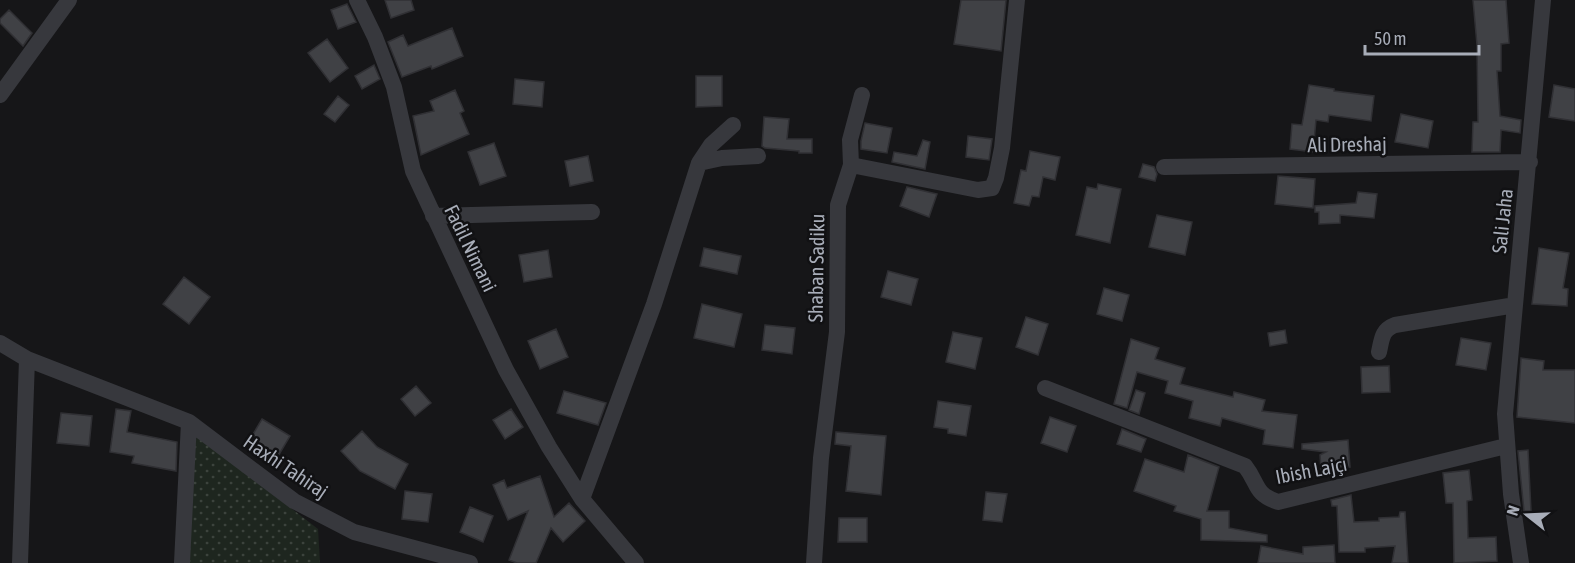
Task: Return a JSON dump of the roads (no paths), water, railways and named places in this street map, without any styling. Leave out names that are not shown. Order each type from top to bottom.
[{"type":"street","points":[[0,95],[69,0]]},
{"type":"street","name":"Fadil Nimani","points":[[357,0],[375,37],[394,87],[413,171],[506,370],[549,447],[582,499],[636,563]]},
{"type":"street","points":[[850,165],[978,190],[992,188],[1002,148],[1017,0]]},
{"type":"street","name":"Sali Jaha","points":[[1521,563],[1506,446],[1505,414],[1544,0]]},
{"type":"street","name":"Shaban Sadiku","points":[[814,563],[821,458],[837,332],[838,205],[850,165],[850,140],[862,95]]},
{"type":"street","points":[[582,499],[654,304],[699,163],[711,145],[733,125]]},
{"type":"street","points":[[699,163],[722,158],[758,156]]},
{"type":"street","name":"Ali Dreshaj","points":[[1164,167],[1530,162]]},
{"type":"street","points":[[433,216],[592,212]]},
{"type":"street","points":[[1379,352],[1383,334],[1387,328],[1395,325],[1515,305]]},
{"type":"street","name":"Haxhi Tahiraj","points":[[0,343],[27,359],[189,422],[294,501],[354,532],[470,563]]},
{"type":"street","points":[[20,563],[27,359]]},
{"type":"street","name":"Ibish Lajçi","points":[[1045,388],[1237,462],[1251,473],[1258,492],[1265,498],[1278,502],[1506,446]]},
{"type":"street","points":[[183,563],[189,422]]}]
